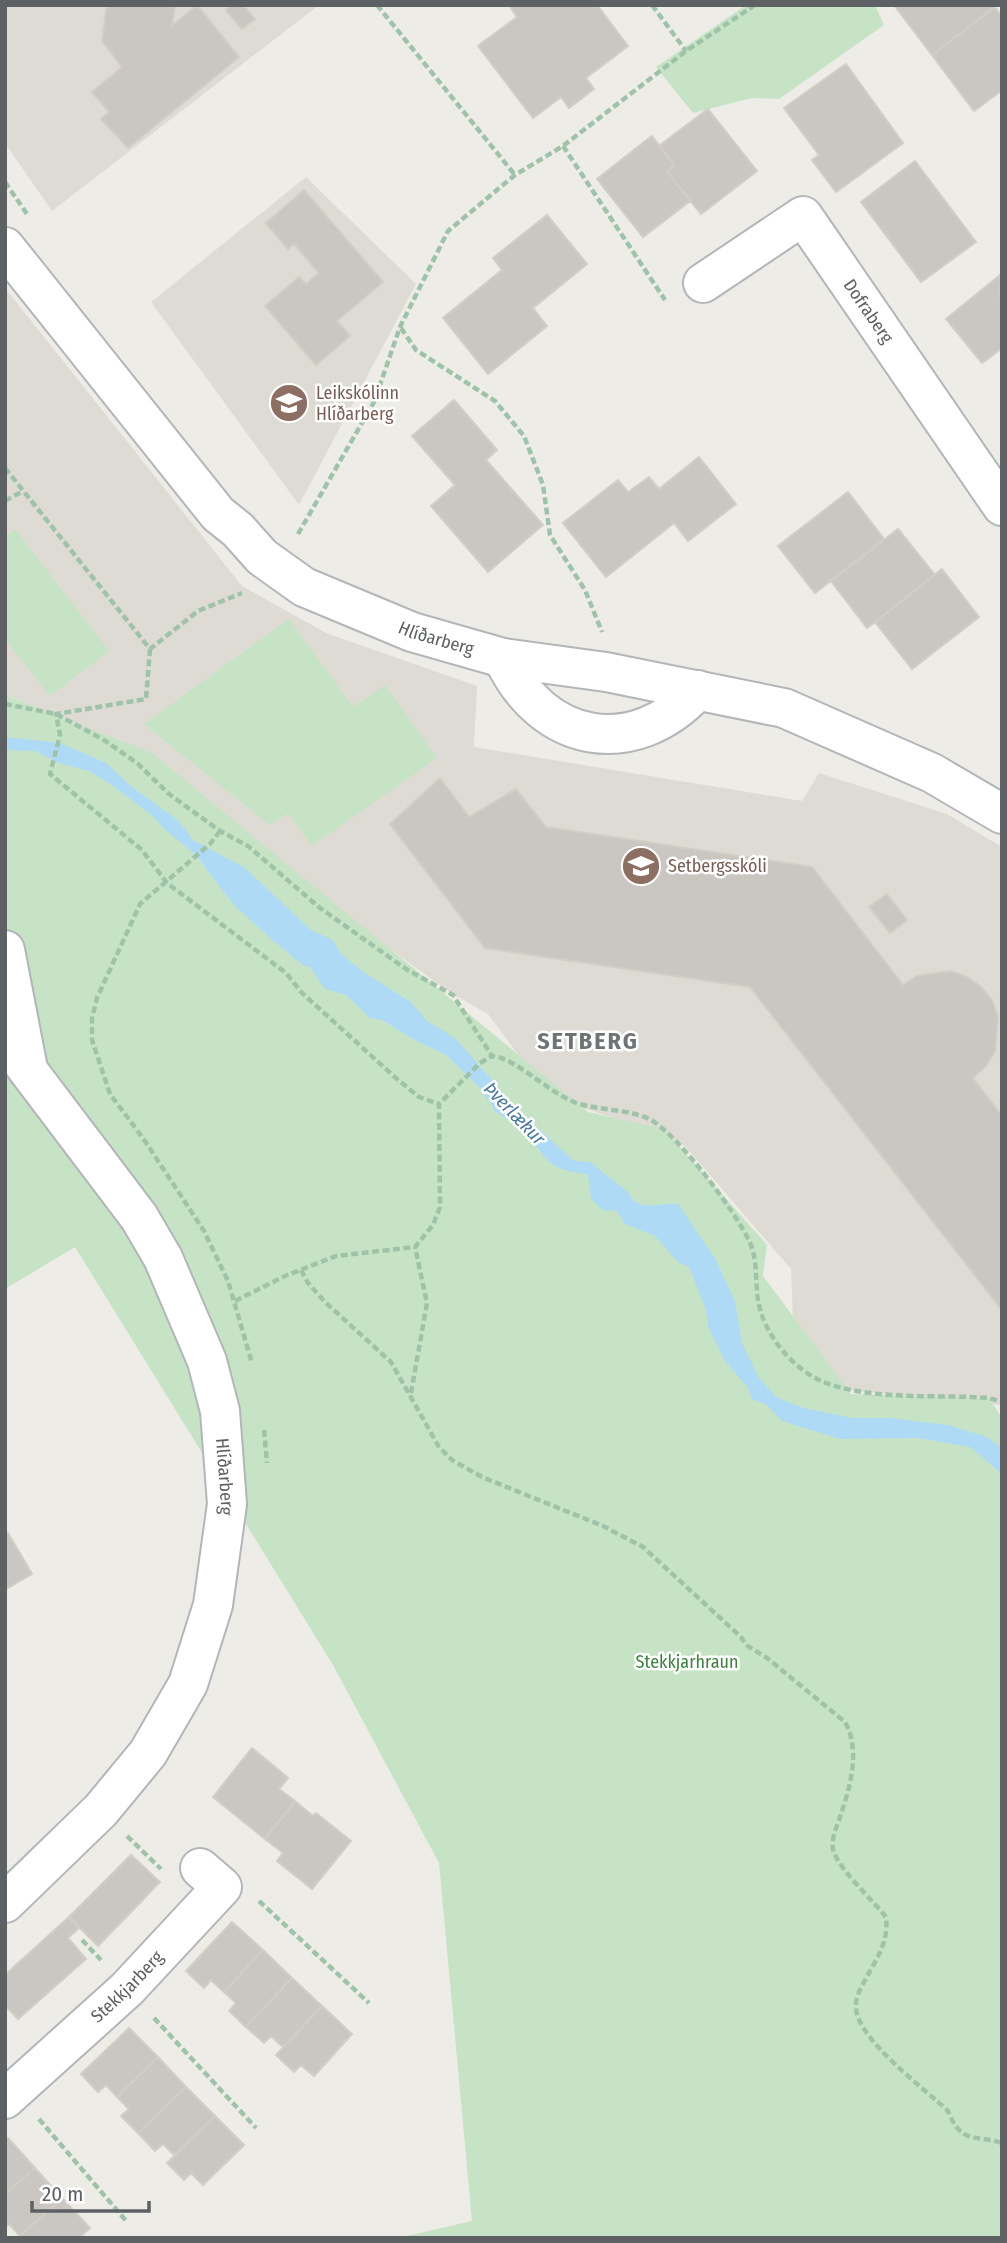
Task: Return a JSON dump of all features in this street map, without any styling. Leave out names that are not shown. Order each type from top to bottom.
[{"type":"street","name":"Dofraberg","points":[[703,283],[803,216],[1002,506]]},
{"type":"street","name":"Hlíðarberg","points":[[20,236],[218,514],[238,530],[262,557],[304,587],[412,632],[503,658],[606,672],[784,708],[932,774],[1002,814]]},
{"type":"street","points":[[503,658],[514,681],[531,702],[551,718],[575,729],[601,735],[645,729],[683,707],[698,691]]},
{"type":"street","points":[[5,950],[29,1071]]},
{"type":"street","name":"Hlíðarberg","points":[[5,1040],[139,1217],[169,1270],[207,1361],[220,1411],[226,1454],[227,1504],[213,1605],[188,1684],[148,1753],[102,1810],[5,1903]]},
{"type":"street","name":"Stekkjarberg","points":[[10,2095],[127,1989],[211,1877]]},
{"type":"path","points":[[377,5],[515,175]]},
{"type":"path","points":[[652,5],[686,51]]},
{"type":"path","points":[[304,587],[295,538],[373,402],[400,327],[448,231],[515,175],[563,146],[686,51],[755,5]]},
{"type":"path","points":[[563,146],[669,306]]},
{"type":"path","points":[[5,182],[20,236]]},
{"type":"path","points":[[400,327],[416,350],[495,401],[524,436],[543,485],[550,534],[585,590],[602,627],[603,635],[589,634]]},
{"type":"path","points":[[5,468],[150,649],[146,699],[56,713],[5,704]]},
{"type":"path","points":[[5,501],[23,491]]},
{"type":"path","points":[[150,649],[198,611],[244,592]]},
{"type":"path","points":[[56,713],[60,735],[50,774],[142,850],[167,883],[286,973],[302,993],[412,1091],[439,1104]]},
{"type":"path","points":[[56,713],[104,740],[137,763],[169,794],[220,831],[248,846],[286,881],[373,946],[453,995],[492,1056],[511,1061],[536,1081],[568,1100],[606,1111],[637,1114],[664,1129],[717,1193],[747,1236],[753,1251],[758,1302],[763,1321],[794,1362],[813,1377],[861,1391],[989,1398],[1002,1402]]},
{"type":"path","points":[[220,831],[210,845],[167,883],[154,889],[140,904],[97,999],[92,1018],[92,1040],[110,1094],[145,1141],[204,1231],[236,1301],[252,1366]]},
{"type":"path","points":[[236,1301],[336,1256],[415,1247],[433,1225],[440,1207],[439,1104],[480,1063],[492,1056]]},
{"type":"path","points":[[411,1393],[426,1303],[415,1247]]},
{"type":"path","points":[[302,1270],[307,1283],[325,1302],[391,1362],[411,1393],[439,1447],[452,1460],[482,1477],[603,1526],[643,1547],[741,1637],[746,1645],[767,1658],[845,1722],[851,1732],[853,1759],[846,1801],[833,1836],[833,1850],[839,1862],[886,1917],[887,1928],[884,1946],[858,1996],[856,2008],[859,2018],[869,2037],[948,2111],[955,2128],[977,2140],[1002,2143]]},
{"type":"path","points":[[263,1423],[267,1469]]},
{"type":"path","points":[[116,1843],[132,1828]]},
{"type":"path","points":[[211,1877],[249,1892],[369,2003]]},
{"type":"path","points":[[82,1940],[256,2128]]},
{"type":"path","points":[[10,2095],[127,2222]]},
{"type":"shaded area","points":[[5,5],[319,5],[52,211],[5,143]]},
{"type":"shaded area","name":"Leikskólinn Hlíðarberg","points":[[306,177],[416,284],[299,505],[151,302]]},
{"type":"shaded area","name":"Setbergsskóli","points":[[5,288],[242,586],[326,633],[477,686],[474,747],[802,801],[819,773],[947,814],[1002,847],[1002,1405],[846,1390],[793,1320],[791,1269],[686,1147],[669,1136],[568,1103],[546,1092],[488,1014],[451,993],[394,952],[126,750],[95,731],[5,695]]},
{"type":"green space","points":[[746,5],[875,5],[884,25],[779,99],[752,98],[693,113],[656,67]]},
{"type":"green space","points":[[15,529],[109,651],[50,696],[5,639],[5,537]]},
{"type":"green space","points":[[289,619],[353,707],[385,685],[437,758],[312,846],[288,813],[270,825],[144,724]]},
{"type":"green space","name":"Stekkjarhraun","points":[[5,695],[152,753],[588,1112],[664,1129],[767,1245],[763,1276],[851,1394],[989,1398],[1002,1418],[1002,2238],[398,2238],[472,2221],[439,1863],[333,1665],[75,1247],[5,1289]]},
{"type":"water","name":"Þverlækur","points":[[5,737],[60,743],[106,763],[132,787],[179,821],[193,840],[245,868],[311,930],[333,940],[340,953],[362,971],[411,1002],[427,1021],[456,1039],[520,1112],[574,1161],[590,1162],[628,1192],[637,1203],[678,1204],[716,1260],[735,1301],[742,1343],[759,1378],[776,1397],[804,1408],[852,1418],[889,1418],[948,1425],[987,1437],[1002,1448],[1002,1474],[970,1447],[918,1438],[840,1439],[782,1421],[767,1405],[752,1399],[748,1388],[725,1361],[708,1327],[706,1310],[689,1267],[678,1262],[655,1236],[625,1224],[617,1211],[603,1210],[591,1199],[588,1175],[563,1169],[548,1160],[532,1142],[531,1136],[495,1111],[480,1088],[445,1054],[418,1042],[382,1020],[370,1018],[346,995],[325,989],[309,966],[304,966],[233,904],[196,855],[154,817],[112,785],[89,771],[59,763],[35,751],[5,750]]},
{"type":"building","points":[[107,5],[175,5],[172,26],[197,5],[239,57],[128,148],[101,119],[109,112],[92,92],[122,67],[102,41]]},
{"type":"building","points":[[231,5],[243,5],[255,19],[242,29],[226,10]]},
{"type":"building","points":[[509,5],[597,5],[628,46],[586,78],[594,89],[569,108],[561,97],[533,118],[478,46],[517,17]]},
{"type":"building","points":[[894,5],[993,5],[995,7],[932,55]]},
{"type":"building","points":[[995,7],[1002,17],[1002,90],[974,111],[932,55]]},
{"type":"building","points":[[846,64],[903,143],[836,192],[812,160],[819,155],[784,108]]},
{"type":"building","points":[[708,109],[757,171],[701,214],[667,171],[675,166],[659,146]]},
{"type":"building","points":[[652,136],[675,166],[667,171],[690,201],[643,237],[597,179]]},
{"type":"building","points":[[915,161],[976,242],[921,282],[861,202]]},
{"type":"building","points":[[304,190],[383,282],[337,321],[350,336],[316,365],[265,306],[299,277],[306,284],[319,273],[294,244],[288,249],[266,223]]},
{"type":"building","points":[[547,215],[587,264],[533,308],[547,326],[488,374],[443,318],[502,270],[493,258]]},
{"type":"building","points":[[1000,275],[1002,348],[982,363],[946,319]]},
{"type":"building","points":[[454,400],[497,450],[486,460],[543,525],[488,572],[431,506],[455,485],[412,436]]},
{"type":"building","points":[[699,457],[736,504],[688,541],[674,523],[606,577],[563,523],[618,480],[628,492],[649,477],[659,489]]},
{"type":"building","points":[[848,492],[884,539],[815,593],[778,546]]},
{"type":"building","points":[[898,529],[935,575],[867,628],[831,581]]},
{"type":"building","points":[[942,569],[979,617],[912,669],[875,622]]},
{"type":"building","points":[[440,778],[469,817],[516,789],[546,827],[812,867],[903,985],[917,976],[951,971],[967,977],[981,987],[992,1000],[998,1017],[995,1051],[986,1066],[973,1078],[1002,1116],[1002,1310],[750,987],[485,948],[390,824]]},
{"type":"building","points":[[887,894],[907,920],[890,933],[869,907]]},
{"type":"building","points":[[8,1533],[32,1574],[6,1589],[5,1534]]},
{"type":"building","points":[[252,1748],[288,1778],[279,1789],[295,1801],[265,1839],[213,1797]]},
{"type":"building","points":[[295,1801],[313,1816],[316,1813],[351,1841],[312,1889],[277,1861],[283,1853],[265,1839]]},
{"type":"building","points":[[131,1855],[160,1882],[98,1946],[69,1917]]},
{"type":"building","points":[[69,1917],[79,1928],[68,1938],[86,1959],[18,2019],[5,2005],[5,1975]]},
{"type":"building","points":[[232,1922],[263,1950],[224,1992],[211,1980],[204,1988],[186,1971]]},
{"type":"building","points":[[263,1950],[292,1978],[246,2027],[229,2011],[236,2003],[224,1992]]},
{"type":"building","points":[[292,1978],[322,2006],[283,2047],[271,2036],[264,2043],[246,2027]]},
{"type":"building","points":[[322,2006],[352,2034],[314,2076],[301,2065],[294,2072],[276,2055]]},
{"type":"building","points":[[129,2028],[158,2057],[117,2097],[106,2085],[98,2092],[81,2074]]},
{"type":"building","points":[[158,2057],[186,2087],[138,2133],[121,2116],[129,2109],[117,2097]]},
{"type":"building","points":[[186,2087],[215,2116],[174,2155],[163,2144],[155,2151],[138,2133]]},
{"type":"building","points":[[215,2116],[244,2145],[203,2185],[191,2173],[184,2180],[167,2163]]},
{"type":"building","points":[[8,2138],[35,2168],[5,2194],[5,2140]]},
{"type":"building","points":[[35,2168],[62,2198],[20,2236],[9,2224],[5,2227],[5,2194]]},
{"type":"building","points":[[62,2198],[90,2228],[79,2238],[18,2238]]},
{"type":"place","name":"Leikskólinn Hlíðarberg","points":[[289,403]]},
{"type":"place","name":"Setbergsskóli","points":[[641,866]]},
{"type":"district","name":"SETBERG","points":[[588,1041]]}]
